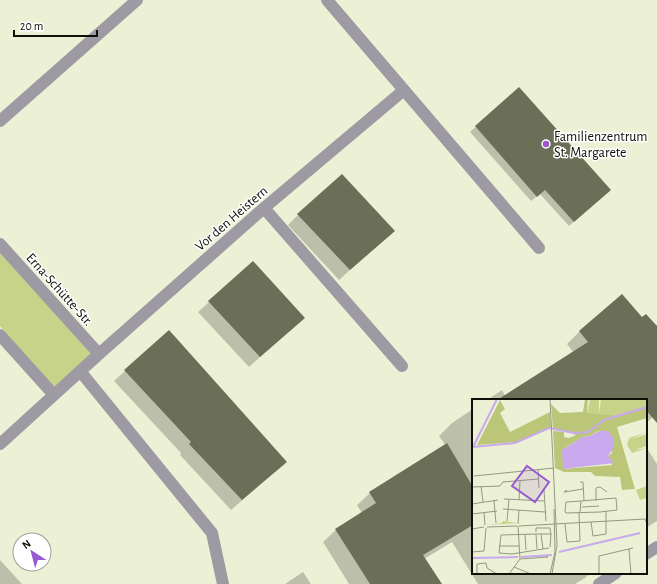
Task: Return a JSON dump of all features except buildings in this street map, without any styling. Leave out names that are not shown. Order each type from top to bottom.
[{"type":"street","points":[[0,121],[137,0]]},
{"type":"street","points":[[327,0],[539,248]]},
{"type":"street","name":"Vor den Heistern","points":[[0,444],[98,354],[264,208],[404,90]]},
{"type":"street","points":[[264,208],[402,366]]},
{"type":"street","name":"Erna-Schütte-Str.","points":[[0,244],[98,354]]},
{"type":"street","points":[[0,334],[54,395]]},
{"type":"street","points":[[80,372],[212,533],[223,584]]},
{"type":"street","points":[[647,553],[657,547]]},
{"type":"street","points":[[599,584],[614,574]]},
{"type":"green space","points":[[0,252],[91,354],[54,387],[0,326]]},
{"type":"place","name":"Familienzentrum St. Margarete","points":[[546,144]]}]
